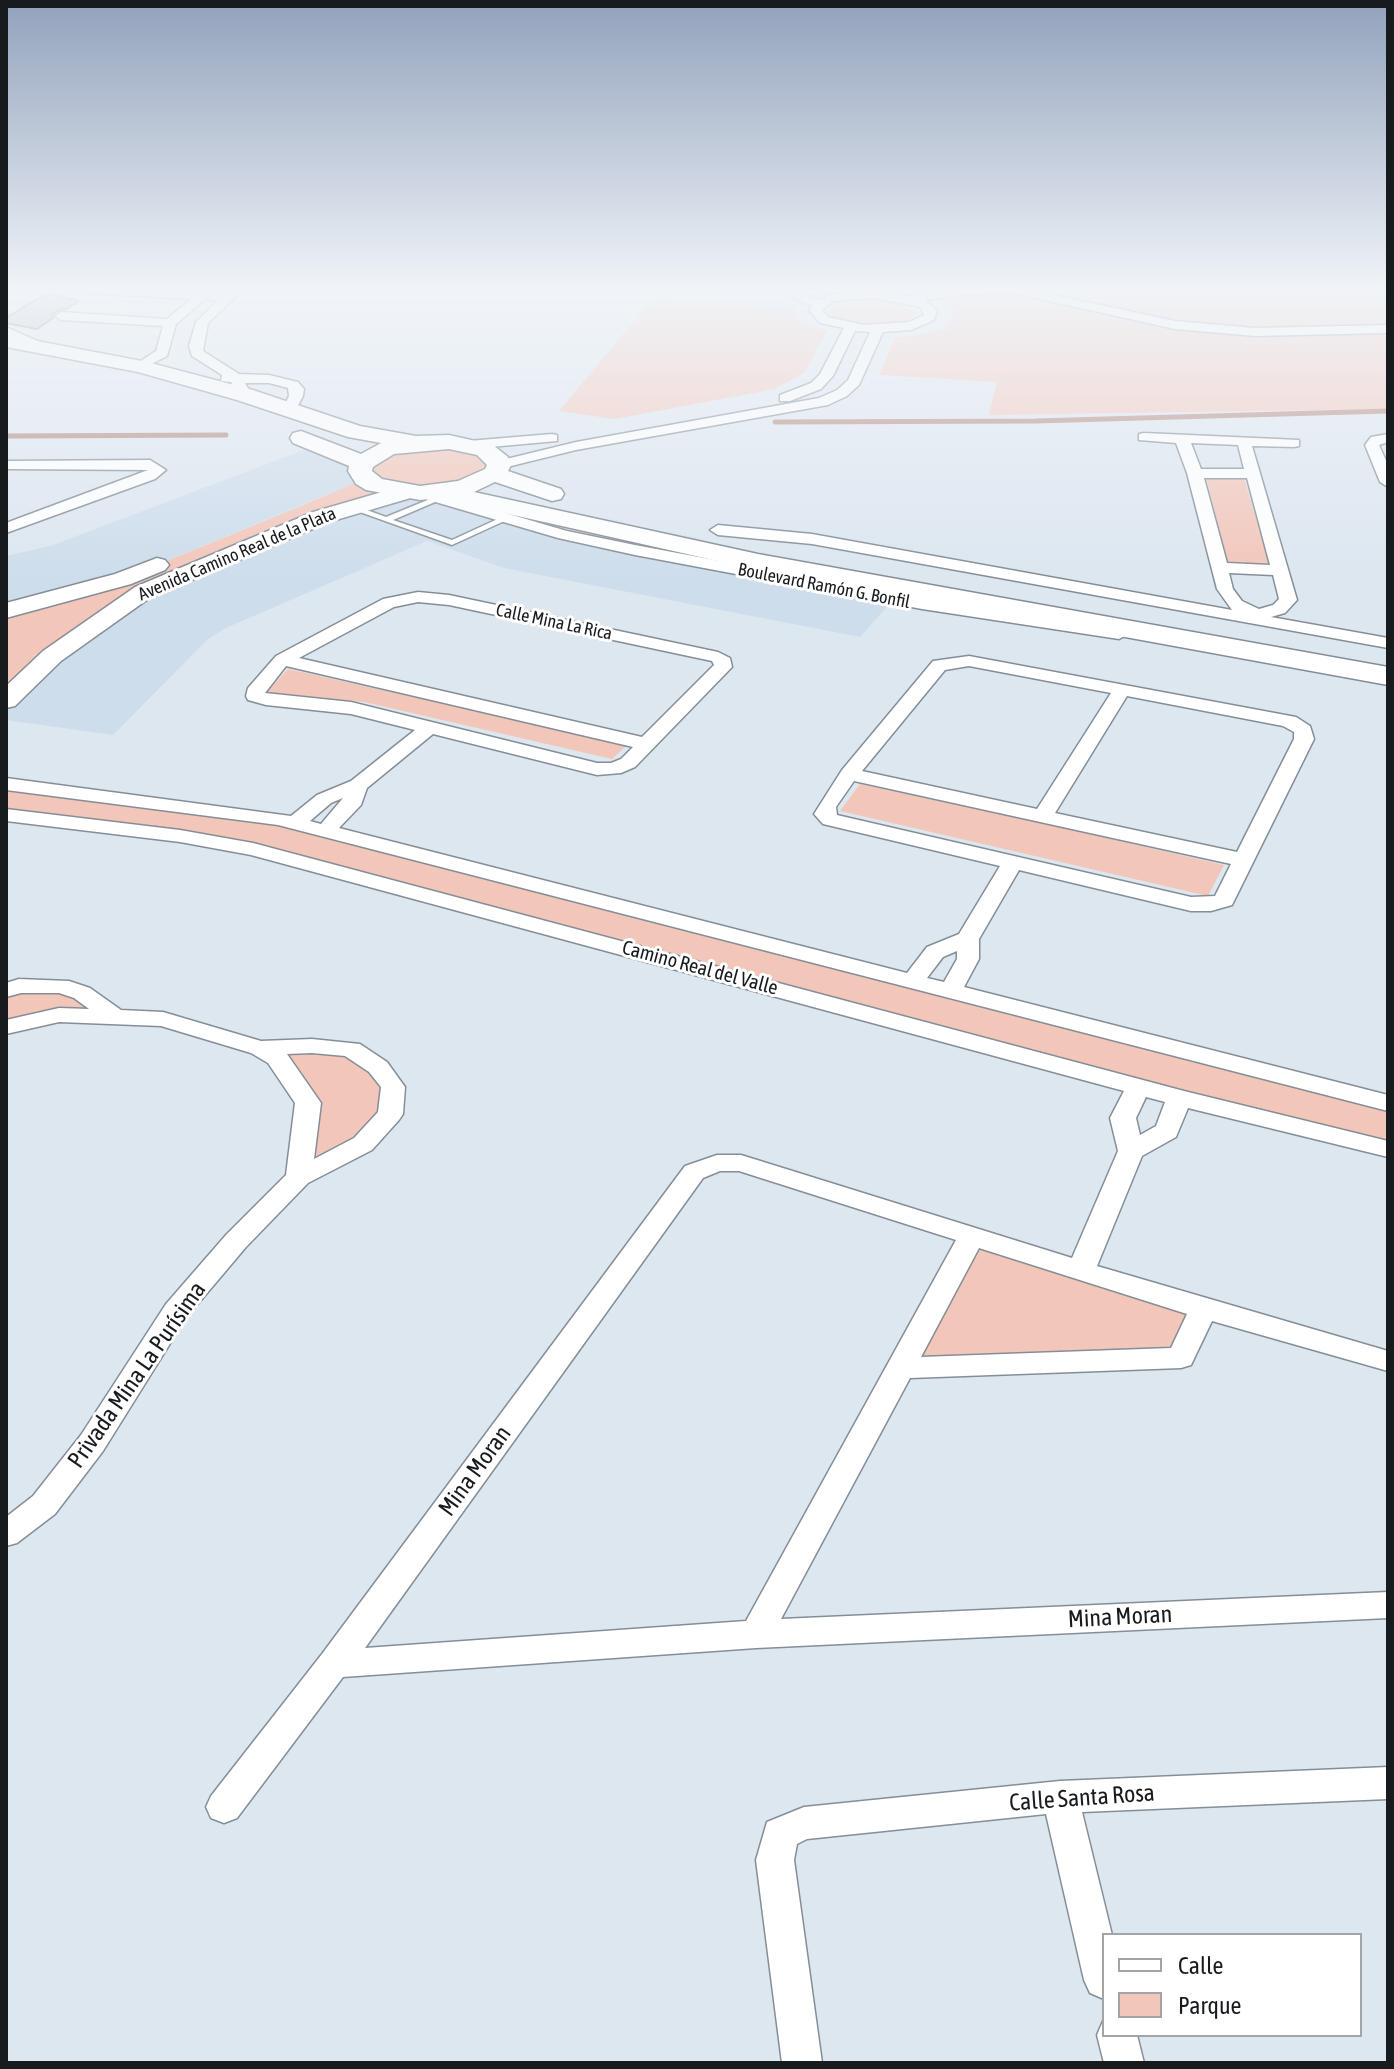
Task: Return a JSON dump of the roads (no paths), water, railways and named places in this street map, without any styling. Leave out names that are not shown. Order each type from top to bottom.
[{"type":"main road","points":[[128,385],[215,410]]},
{"type":"main road","points":[[229,385],[240,386],[285,421],[363,471],[375,485],[426,494],[482,482],[497,470]]},
{"type":"main road","points":[[285,421],[416,443],[468,445]]},
{"type":"main road","points":[[363,471],[387,449],[416,443]]},
{"type":"main road","name":"Boulevard Ramón G. Bonfil","points":[[468,445],[496,457],[497,470],[545,493],[718,530],[1388,656]]},
{"type":"main road","name":"Avenida Camino Real de la Plata","points":[[6,611],[123,579],[363,471]]},
{"type":"main road","name":"Boulevard Ramón G. Bonfil","points":[[426,494],[758,562],[1388,676]]},
{"type":"main road","name":"Avenida Camino Real de la Plata","points":[[6,700],[52,656],[143,592],[350,507],[426,494]]},
{"type":"main road","points":[[6,618],[28,615],[47,618],[65,626],[65,637],[52,656]]},
{"type":"street","points":[[468,445],[547,439],[799,394],[817,385]]},
{"type":"street","points":[[497,470],[576,446],[823,402],[851,385]]},
{"type":"street","points":[[1144,437],[1294,443]]},
{"type":"street","points":[[1388,438],[1376,440],[1372,445],[1388,482]]},
{"type":"street","points":[[1182,439],[1195,473],[1218,568],[1229,597],[1257,617],[1279,609],[1288,600],[1244,442]]},
{"type":"street","points":[[6,465],[150,464],[158,470],[150,476],[6,528]]},
{"type":"street","points":[[1195,473],[1255,474]]},
{"type":"street","name":"Boulevard Ramón G. Bonfil","points":[[426,494],[607,544],[922,604],[1233,649]]},
{"type":"street","points":[[6,514],[47,514]]},
{"type":"street","name":"Boulevard Ramón G. Bonfil","points":[[718,530],[812,539],[1344,635],[1386,634]]},
{"type":"street","points":[[1218,568],[1282,570]]},
{"type":"street","name":"Calle Mina La Rica","points":[[418,597],[464,603],[718,657],[724,662],[723,667],[628,763],[614,769],[597,769],[351,708],[273,701],[255,696],[257,688],[282,660],[389,603],[418,597]]},
{"type":"street","points":[[282,660],[646,744]]},
{"type":"street","points":[[969,661],[1122,690],[1289,721],[1303,730],[1304,739],[1224,900],[1211,904],[1191,904],[830,820],[824,814],[849,774],[939,665],[969,661]]},
{"type":"street","points":[[1043,816],[1122,690]]},
{"type":"street","points":[[295,823],[324,799],[358,785],[430,727]]},
{"type":"street","points":[[849,774],[1244,860]]},
{"type":"street","name":"Camino Real del Valle","points":[[8,784],[241,812],[295,823],[1388,1103]]},
{"type":"street","points":[[325,831],[351,805],[358,785]]},
{"type":"street","name":"Camino Real del Valle","points":[[6,815],[180,836],[253,849],[1179,1098],[1388,1149]]},
{"type":"street","points":[[951,990],[968,959],[968,939],[1013,862]]},
{"type":"street","points":[[561,930],[590,900]]},
{"type":"street","points":[[914,980],[935,952],[968,939]]},
{"type":"street","points":[[6,990],[19,986],[61,986],[82,993],[112,1015]]},
{"type":"street","name":"Privada Mina La Purísima","points":[[6,1027],[59,1015],[163,1019],[260,1048],[277,1058],[308,1103],[299,1177]]},
{"type":"street","name":"Privada Mina La Purísima","points":[[6,1534],[44,1505],[92,1443],[176,1311],[236,1241],[299,1177],[363,1144],[390,1114],[393,1087],[378,1067],[351,1049],[312,1046],[260,1048]]},
{"type":"street","points":[[1081,1270],[1131,1151],[1123,1118],[1139,1086]]},
{"type":"street","points":[[1322,1131],[1334,1090]]},
{"type":"street","points":[[1131,1151],[1167,1131],[1179,1098]]},
{"type":"street","name":"Mina Moran","points":[[334,1664],[694,1172],[717,1163],[741,1163],[1203,1309],[1388,1361]]},
{"type":"street","points":[[756,1634],[972,1236]]},
{"type":"street","points":[[901,1368],[1181,1358],[1203,1309]]},
{"type":"street","name":"Mina Moran","points":[[334,1664],[756,1634],[1388,1605]]},
{"type":"street","points":[[224,1807],[334,1664]]},
{"type":"street","name":"Calle Santa Rosa","points":[[802,2063],[775,1860],[780,1834],[804,1823],[1060,1797],[1388,1783]]},
{"type":"street","points":[[1060,1797],[1102,1972]]},
{"type":"street","points":[[1118,2037],[1124,2063]]},
{"type":"lane","points":[[388,519],[426,494]]},
{"type":"lane","points":[[350,507],[452,543],[507,518]]},
{"type":"waterway","points":[[775,422],[1035,421],[1388,411]]},
{"type":"waterway","points":[[6,436],[226,435]]}]
